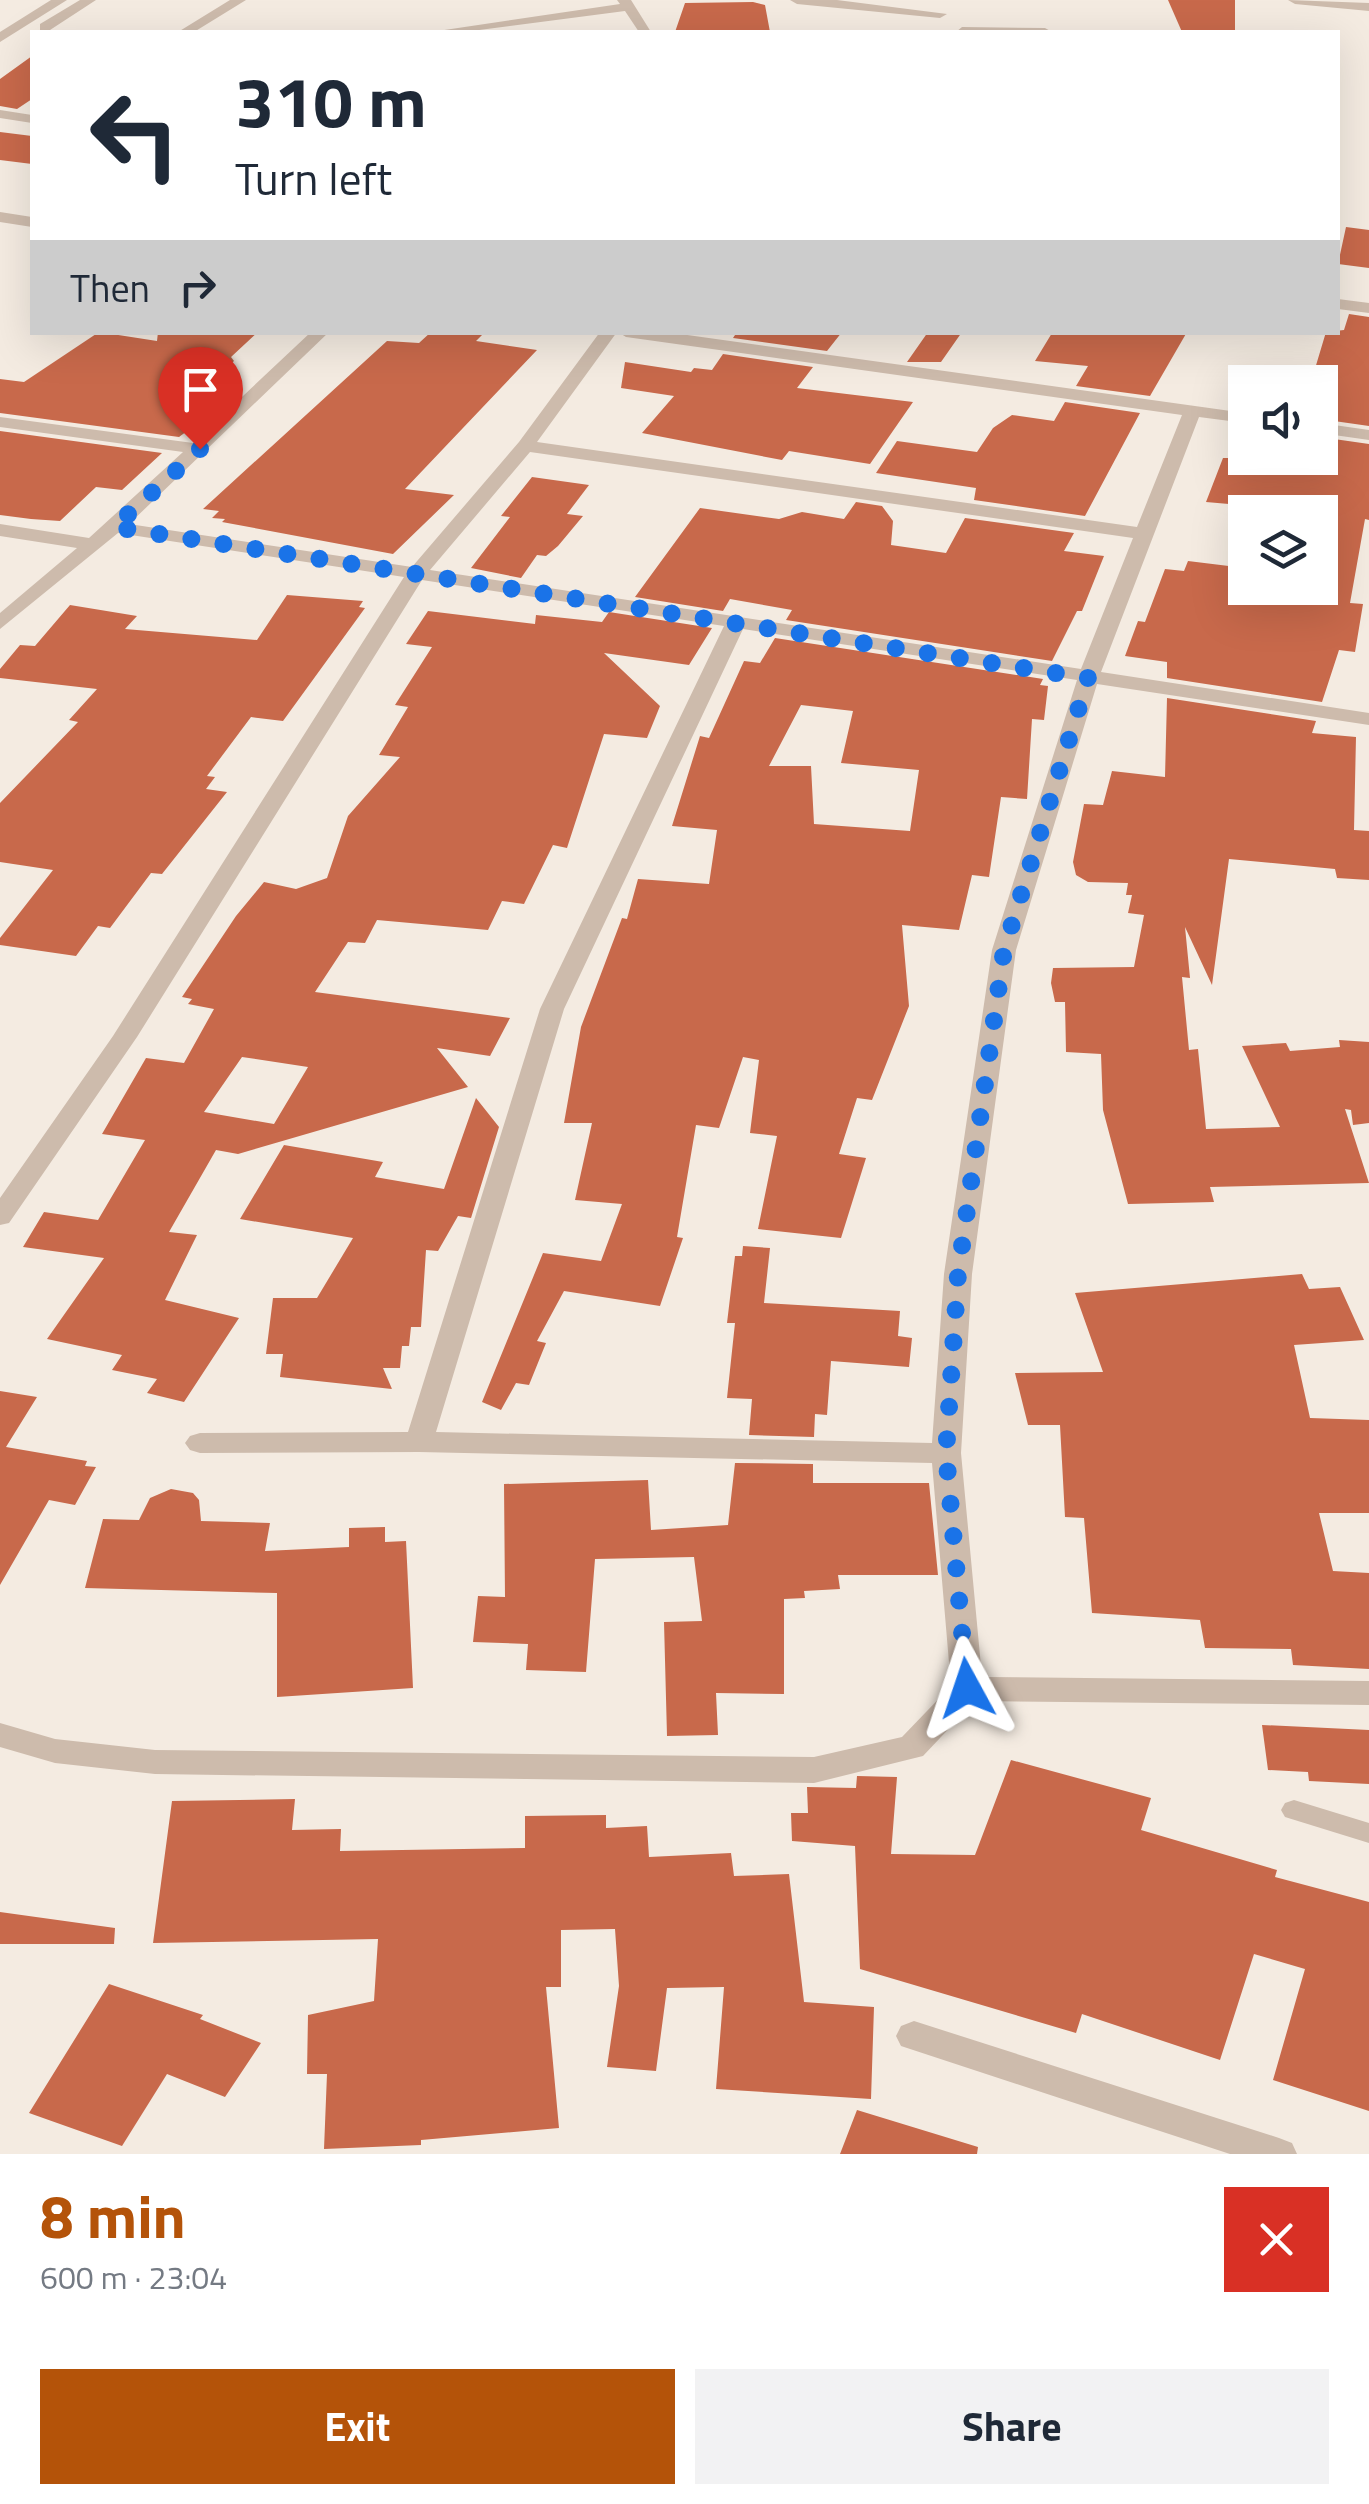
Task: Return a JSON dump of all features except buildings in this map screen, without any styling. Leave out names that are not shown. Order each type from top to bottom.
[{"type":"street","points":[[0,38],[60,0]]},
{"type":"street","points":[[41,30],[89,0]]},
{"type":"street","points":[[188,30],[238,0]]},
{"type":"street","points":[[797,0],[940,14]]},
{"type":"street","points":[[928,0],[960,30]]},
{"type":"street","points":[[1295,0],[1369,7]]},
{"type":"street","points":[[451,30],[624,4],[644,30]]},
{"type":"street","points":[[0,55],[30,37]]},
{"type":"street","points":[[0,114],[30,119]]},
{"type":"street","points":[[0,125],[30,130]]},
{"type":"street","points":[[0,217],[30,222]]},
{"type":"street","points":[[1340,304],[1369,308]]},
{"type":"street","points":[[1340,314],[1369,318]]},
{"type":"street","points":[[0,623],[114,527],[318,335]]},
{"type":"street","points":[[0,1217],[125,1037],[416,574],[525,446],[606,335]]},
{"type":"street","points":[[647,335],[1228,416]]},
{"type":"street","points":[[967,1688],[946,1453],[958,1274],[1004,950],[1088,678],[1192,411]]},
{"type":"street","points":[[0,422],[200,449]]},
{"type":"street","points":[[1338,431],[1369,435]]},
{"type":"street","points":[[525,446],[1144,534]]},
{"type":"street","points":[[114,527],[1369,719]]},
{"type":"street","points":[[0,530],[94,545]]},
{"type":"street","points":[[419,1442],[552,1009],[736,623]]},
{"type":"street","points":[[200,1443],[419,1442],[946,1453]]},
{"type":"street","points":[[0,1735],[55,1751],[155,1762],[814,1770],[912,1747],[967,1688],[1369,1693]]},
{"type":"street","points":[[914,2036],[1280,2154]]},
{"type":"lane","points":[[1294,1810],[1369,1833]]},
{"type":"route","points":[[200,449],[114,527],[1088,678],[1004,950],[958,1274],[946,1453],[967,1688]]}]
